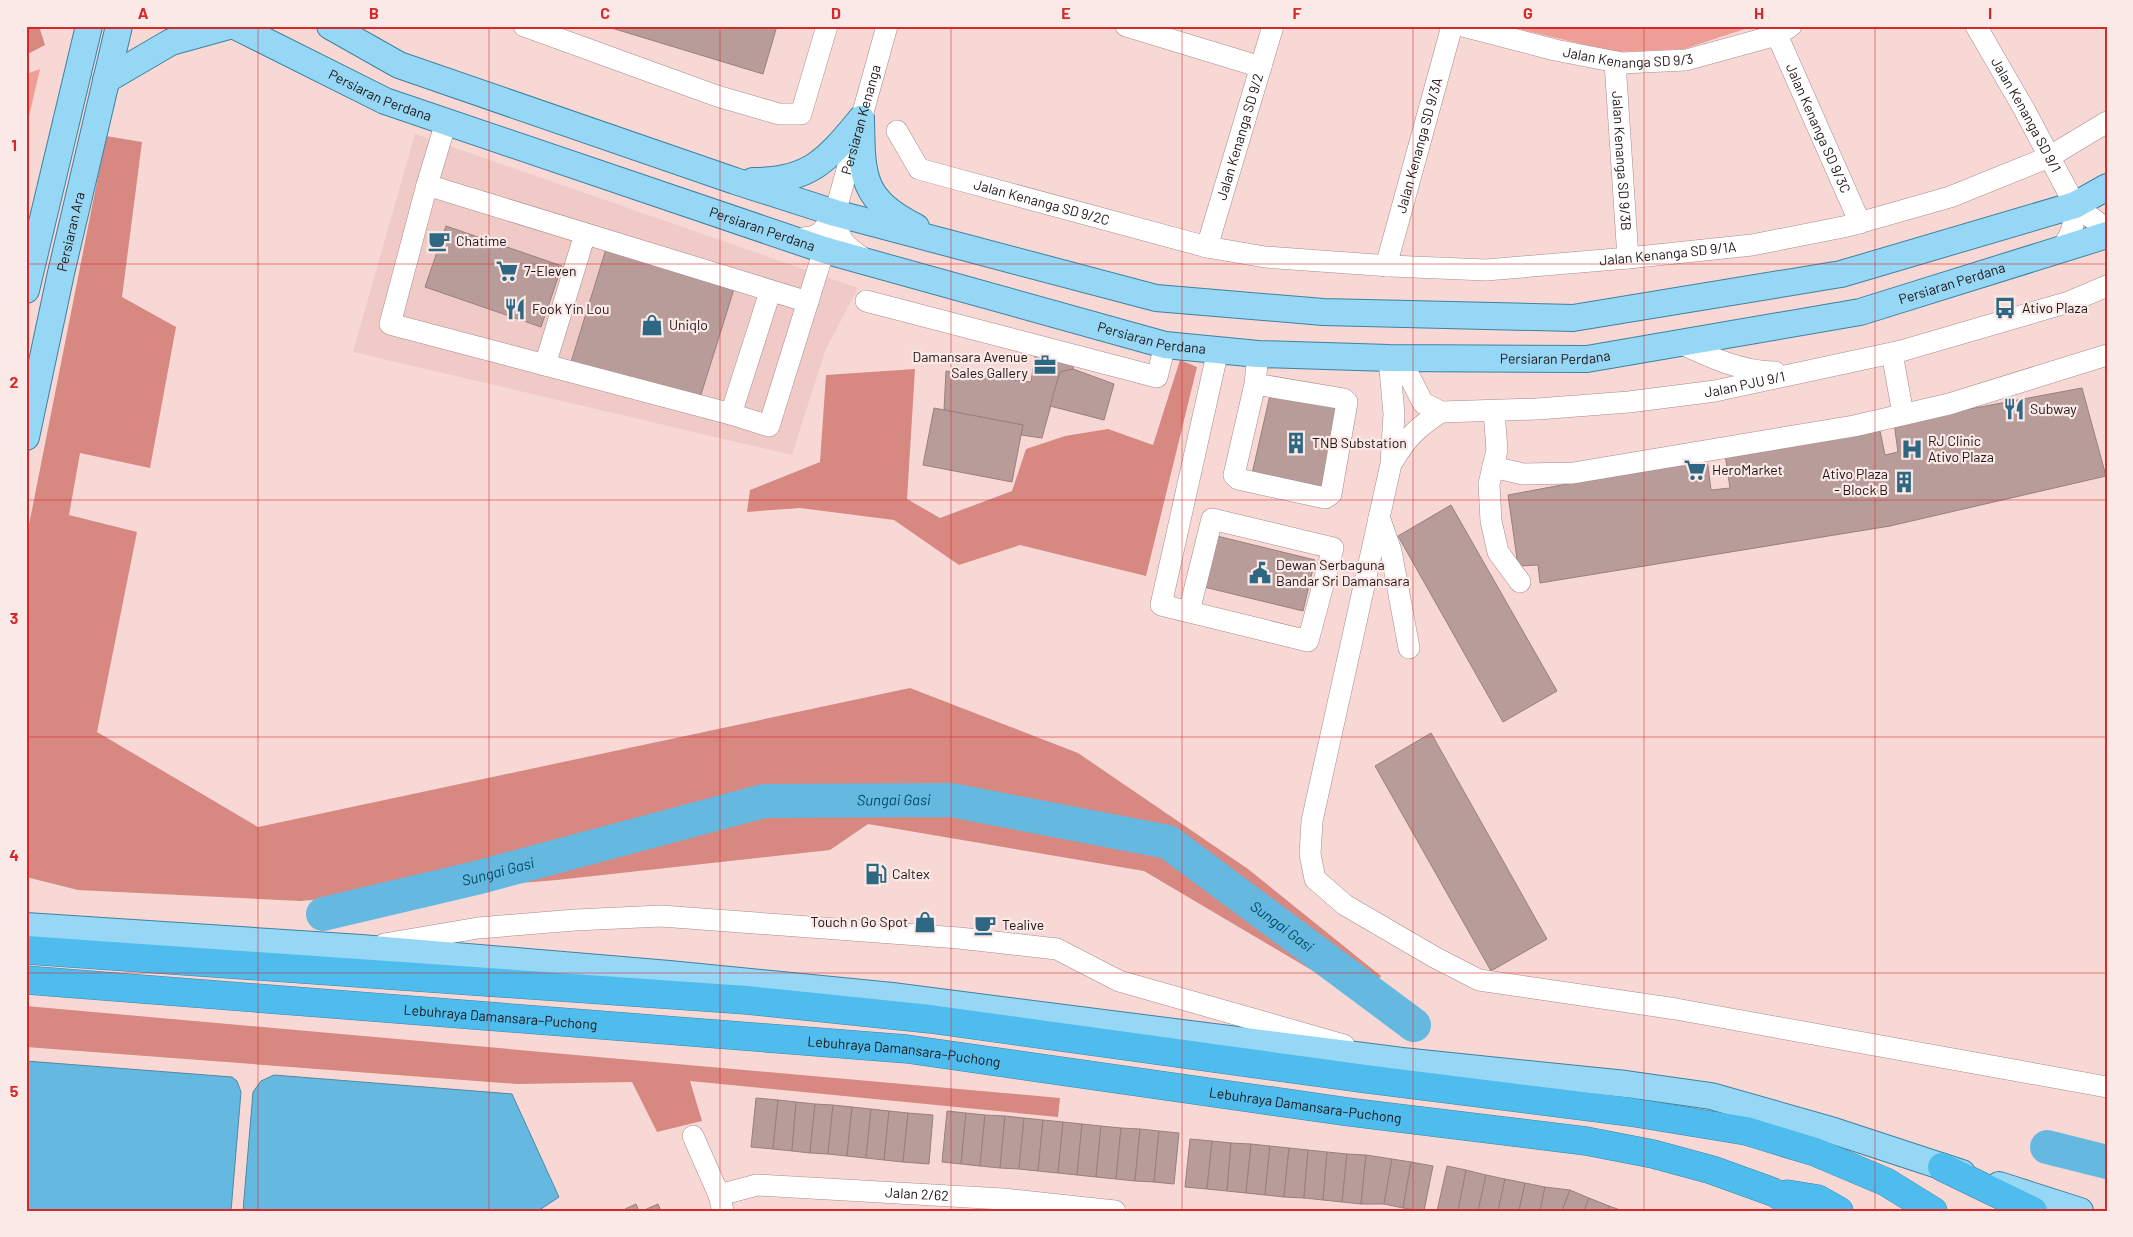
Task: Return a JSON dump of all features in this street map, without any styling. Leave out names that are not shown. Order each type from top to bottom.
[{"type":"highway","points":[[26,950],[746,1000],[930,1019],[1366,1079],[1630,1112],[1746,1132],[1815,1152],[1886,1182],[1933,1211]]},
{"type":"highway","name":"Lebuhraya Damansara–Puchong","points":[[26,980],[907,1049],[1349,1112],[1586,1141],[1687,1163],[1773,1192]]},
{"type":"highway","points":[[1942,1167],[2033,1211]]},
{"type":"highway","points":[[1773,1192],[1806,1211]]},
{"type":"highway","points":[[1773,1192],[1818,1199],[1839,1211]]},
{"type":"main road","name":"Persiaran Ara","points":[[26,437],[119,26]]},
{"type":"main road","points":[[106,80],[172,42],[229,26]]},
{"type":"main road","name":"Persiaran Perdana","points":[[235,26],[385,101],[824,250],[1165,344],[1218,350],[1258,354],[1394,358],[1587,359],[1860,312],[2060,251],[2107,234]]},
{"type":"main road","points":[[319,26],[352,39]]},
{"type":"main road","points":[[330,26],[399,65],[735,181],[835,213],[948,245],[1156,298],[1323,312],[1573,318],[1841,274],[2075,205],[2107,187]]},
{"type":"main road","points":[[28,274],[86,29]]},
{"type":"main road","points":[[735,181],[790,179],[815,168],[835,150],[861,119]]},
{"type":"main road","points":[[861,119],[862,157],[868,187],[880,204],[903,221],[948,245]]},
{"type":"main road","points":[[26,926],[361,948],[669,974],[892,996],[1402,1061],[1626,1084],[1711,1096],[1834,1130],[2080,1211]]},
{"type":"street","points":[[524,26],[717,96],[778,114],[801,114],[827,26]]},
{"type":"street","name":"Persiaran Kenanga","points":[[792,239],[813,238],[826,227],[835,213],[887,26]]},
{"type":"street","points":[[1126,26],[1261,67]]},
{"type":"street","name":"Jalan Kenanga SD 9/2","points":[[1207,247],[1273,26]]},
{"type":"street","name":"Jalan Kenanga SD 9/3A","points":[[1386,266],[1452,26]]},
{"type":"street","name":"Jalan Kenanga SD 9/3","points":[[1463,26],[1555,50],[1615,62],[1686,60],[1784,31]]},
{"type":"street","name":"Jalan Kenanga SD 9/1","points":[[1976,26],[2075,205],[2101,225],[2107,226]]},
{"type":"street","name":"Jalan Kenanga SD 9/3C","points":[[1784,31],[1860,223]]},
{"type":"street","name":"Jalan Kenanga SD 9/3B","points":[[1615,62],[1628,258]]},
{"type":"street","points":[[446,122],[390,324],[731,414],[769,426],[824,250]]},
{"type":"street","name":"Jalan Kenanga SD 9/1A","points":[[1207,247],[1265,257],[1386,266],[1486,270],[1752,245],[1860,223],[1950,197],[2049,157],[2107,122]]},
{"type":"street","name":"Jalan Kenanga SD 9/2C","points":[[897,131],[919,169],[1207,247]]},
{"type":"street","points":[[427,185],[770,292],[808,302]]},
{"type":"street","points":[[2060,251],[2070,237],[2075,220],[2075,205]]},
{"type":"street","name":"Persiaran Kenanga","points":[[835,213],[838,230],[846,248],[873,264]]},
{"type":"street","points":[[545,365],[585,234]]},
{"type":"street","name":"Jalan PJU 9/1","points":[[1441,412],[1494,411],[1629,402],[1715,391],[1892,353],[2060,305],[2107,286]]},
{"type":"street","points":[[731,414],[770,292]]},
{"type":"street","points":[[866,301],[1157,377],[1165,344]]},
{"type":"street","points":[[1680,343],[1706,355],[1762,372],[1798,372]]},
{"type":"street","points":[[1189,612],[1212,519],[1333,548],[1308,641],[1189,612],[1161,605],[1218,350]]},
{"type":"street","points":[[1892,353],[1903,414]]},
{"type":"street","points":[[1255,384],[1344,399],[1347,402],[1331,494],[1329,496],[1325,498],[1238,479],[1234,474],[1255,384],[1258,354]]},
{"type":"street","points":[[1493,467],[1523,474],[1573,473],[1854,426],[1949,404],[2107,355]]},
{"type":"street","points":[[1394,358],[1423,403],[1441,412]]},
{"type":"street","points":[[1394,358],[1394,414],[1391,464],[1323,762],[1312,821],[1310,854],[1315,879],[1345,905],[1436,958],[1479,980],[1676,1009],[2107,1087]]},
{"type":"street","points":[[1494,411],[1497,450],[1489,484],[1491,520],[1498,552],[1520,582]]},
{"type":"street","points":[[1391,464],[1406,439],[1423,423],[1441,412]]},
{"type":"street","points":[[1374,542],[1386,572],[1405,648],[1391,551],[1379,517]]},
{"type":"street","points":[[361,948],[478,928],[575,920],[661,916],[959,938],[1056,949],[1119,981],[1402,1061]]},
{"type":"street","name":"Jalan 2/62","points":[[693,1136],[721,1203],[757,1185],[1003,1199],[1115,1211]]},
{"type":"shaded area","points":[[26,26],[39,26],[45,45],[26,55]]},
{"type":"shaded area","points":[[1506,26],[1754,26],[1684,49],[1615,52]]},
{"type":"shaded area","points":[[40,69],[26,129],[26,74]]},
{"type":"shaded area","points":[[415,134],[858,288],[825,351],[792,455],[353,352]]},
{"type":"shaded area","points":[[106,136],[142,142],[122,297],[176,327],[150,468],[80,453],[69,515],[137,532],[97,732],[258,827],[910,688],[1078,753],[1248,869],[1381,976],[1362,1000],[1144,871],[868,824],[830,850],[557,880],[300,901],[78,890],[26,877],[26,540]]},
{"type":"shaded area","points":[[1180,360],[1197,367],[1146,576],[1020,545],[959,565],[894,520],[800,508],[747,512],[750,490],[820,462],[826,375],[915,369],[907,499],[940,518],[1012,491],[1026,449],[1065,436],[1108,429],[1153,445]]},
{"type":"shaded area","points":[[26,1006],[1060,1098],[1058,1117],[690,1081],[702,1121],[657,1132],[632,1082],[518,1084],[26,1047]]},
{"type":"water","points":[[26,1061],[232,1077],[237,1081],[241,1092],[231,1211],[26,1211]]},
{"type":"water","points":[[274,1075],[512,1094],[559,1197],[538,1211],[243,1211],[253,1092],[261,1081]]},
{"type":"building","points":[[605,26],[777,26],[763,74]]},
{"type":"building","points":[[446,226],[562,266],[541,327],[425,287]]},
{"type":"building","name":"Uniqlo","points":[[606,249],[734,289],[699,401],[571,362]]},
{"type":"building","points":[[1035,356],[1073,361],[1073,369],[1060,372],[1042,438],[1021,435],[1023,425],[944,410],[946,371],[1031,382]]},
{"type":"building","points":[[1073,369],[1114,384],[1104,420],[1050,406],[1060,372]]},
{"type":"building","name":"Ativo Plaza - Block B","points":[[2082,388],[2106,476],[1890,526],[1540,583],[1538,565],[1518,566],[1508,495],[1707,458],[1711,490],[1730,488],[1725,454],[1879,426],[1885,455],[1898,452],[1894,423]]},
{"type":"building","name":"TNB Substation","points":[[1271,391],[1342,408],[1321,492],[1251,478]]},
{"type":"building","points":[[934,408],[1023,425],[1012,482],[923,465]]},
{"type":"building","points":[[1451,505],[1557,691],[1503,722],[1398,536]]},
{"type":"building","name":"Dewan Serbaguna Bandar Sri Damansara","points":[[1217,536],[1315,560],[1303,611],[1204,587]]},
{"type":"building","points":[[1431,733],[1547,939],[1491,971],[1375,766]]},
{"type":"building","points":[[756,1098],[778,1100],[773,1149],[751,1147]]},
{"type":"building","points":[[778,1100],[796,1102],[792,1151],[773,1149]]},
{"type":"building","points":[[796,1102],[815,1104],[810,1153],[792,1151]]},
{"type":"building","points":[[815,1104],[833,1105],[828,1154],[810,1153]]},
{"type":"building","points":[[833,1105],[852,1107],[847,1156],[828,1154]]},
{"type":"building","points":[[852,1107],[871,1109],[866,1158],[847,1156]]},
{"type":"building","points":[[871,1109],[889,1111],[884,1160],[866,1158]]},
{"type":"building","points":[[889,1111],[908,1113],[903,1162],[884,1160]]},
{"type":"building","points":[[947,1111],[966,1113],[961,1164],[942,1162]]},
{"type":"building","points":[[908,1113],[933,1115],[929,1164],[903,1162]]},
{"type":"building","points":[[966,1113],[985,1115],[980,1166],[961,1164]]},
{"type":"building","points":[[985,1115],[1005,1116],[1000,1168],[980,1166]]},
{"type":"building","points":[[1005,1116],[1024,1118],[1019,1169],[1000,1168]]},
{"type":"building","points":[[1024,1118],[1043,1120],[1038,1171],[1019,1169]]},
{"type":"building","points":[[1043,1120],[1063,1122],[1058,1173],[1038,1171]]},
{"type":"building","points":[[1063,1122],[1082,1124],[1077,1175],[1058,1173]]},
{"type":"building","points":[[1082,1124],[1101,1126],[1096,1177],[1077,1175]]},
{"type":"building","points":[[1101,1126],[1121,1128],[1116,1179],[1096,1177]]},
{"type":"building","points":[[1121,1128],[1140,1129],[1135,1181],[1116,1179]]},
{"type":"building","points":[[1140,1129],[1159,1131],[1154,1182],[1135,1181]]},
{"type":"building","points":[[1159,1131],[1179,1133],[1174,1184],[1154,1182]]},
{"type":"building","points":[[1190,1139],[1212,1141],[1207,1189],[1185,1187]]},
{"type":"building","points":[[1212,1141],[1231,1143],[1227,1191],[1207,1189]]},
{"type":"building","points":[[1231,1143],[1251,1144],[1246,1193],[1227,1191]]},
{"type":"building","points":[[1251,1144],[1270,1146],[1265,1195],[1246,1193]]},
{"type":"building","points":[[1270,1146],[1289,1148],[1284,1197],[1265,1195]]},
{"type":"building","points":[[1289,1148],[1308,1150],[1304,1198],[1284,1197]]},
{"type":"building","points":[[1308,1150],[1327,1152],[1323,1200],[1304,1198]]},
{"type":"building","points":[[1327,1152],[1347,1154],[1342,1202],[1323,1200]]},
{"type":"building","points":[[1347,1154],[1366,1155],[1361,1204],[1342,1202]]},
{"type":"building","points":[[1366,1155],[1392,1159],[1384,1204],[1361,1204]]},
{"type":"building","points":[[1392,1159],[1411,1162],[1403,1208],[1384,1204]]},
{"type":"building","points":[[1411,1162],[1433,1166],[1424,1211],[1403,1208]]},
{"type":"building","points":[[1447,1166],[1466,1170],[1458,1211],[1437,1211]]},
{"type":"building","points":[[1466,1170],[1486,1175],[1478,1211],[1458,1211]]},
{"type":"building","points":[[1486,1175],[1505,1179],[1498,1211],[1478,1211]]},
{"type":"building","points":[[1505,1179],[1525,1183],[1519,1211],[1498,1211]]},
{"type":"building","points":[[1525,1183],[1545,1187],[1540,1211],[1519,1211]]},
{"type":"building","points":[[1545,1187],[1570,1190],[1562,1211],[1540,1211]]},
{"type":"building","points":[[1570,1190],[1589,1198],[1584,1211],[1562,1211]]},
{"type":"building","points":[[1589,1198],[1609,1206],[1607,1211],[1584,1211]]},
{"type":"building","points":[[636,1204],[639,1211],[625,1211],[625,1209]]},
{"type":"building","points":[[658,1204],[661,1211],[642,1211]]},
{"type":"building","points":[[1609,1206],[1623,1211],[1607,1211]]},
{"type":"waterway","name":"Sungai Gasi","points":[[323,914],[476,878],[764,801],[951,800],[1168,842],[1414,1025]]},
{"type":"waterway","name":"Sungai Gasi","points":[[2047,1147],[2107,1162]]},
{"type":"place","name":"Chatime","points":[[439,241]]},
{"type":"place","name":"7-Eleven","points":[[507,271]]},
{"type":"place","name":"Ativo Plaza","points":[[2005,308]]},
{"type":"place","name":"Fook Yin Lou","points":[[515,309]]},
{"type":"place","name":"Uniqlo","points":[[652,325]]},
{"type":"place","name":"Damansara Avenue Sales Gallery","points":[[1045,365]]},
{"type":"place","name":"Subway","points":[[2014,409]]},
{"type":"place","name":"TNB Substation","points":[[1296,443]]},
{"type":"place","name":"RJ Clinic Ativo Plaza","points":[[1912,449]]},
{"type":"place","name":"HeroMarket","points":[[1695,470]]},
{"type":"place","name":"Ativo Plaza - Block B","points":[[1904,482]]},
{"type":"place","name":"Dewan Serbaguna Bandar Sri Damansara","points":[[1260,573]]},
{"type":"place","name":"Caltex","points":[[876,874]]},
{"type":"place","name":"Touch n Go Spot","points":[[925,922]]},
{"type":"place","name":"Tealive","points":[[985,925]]}]
